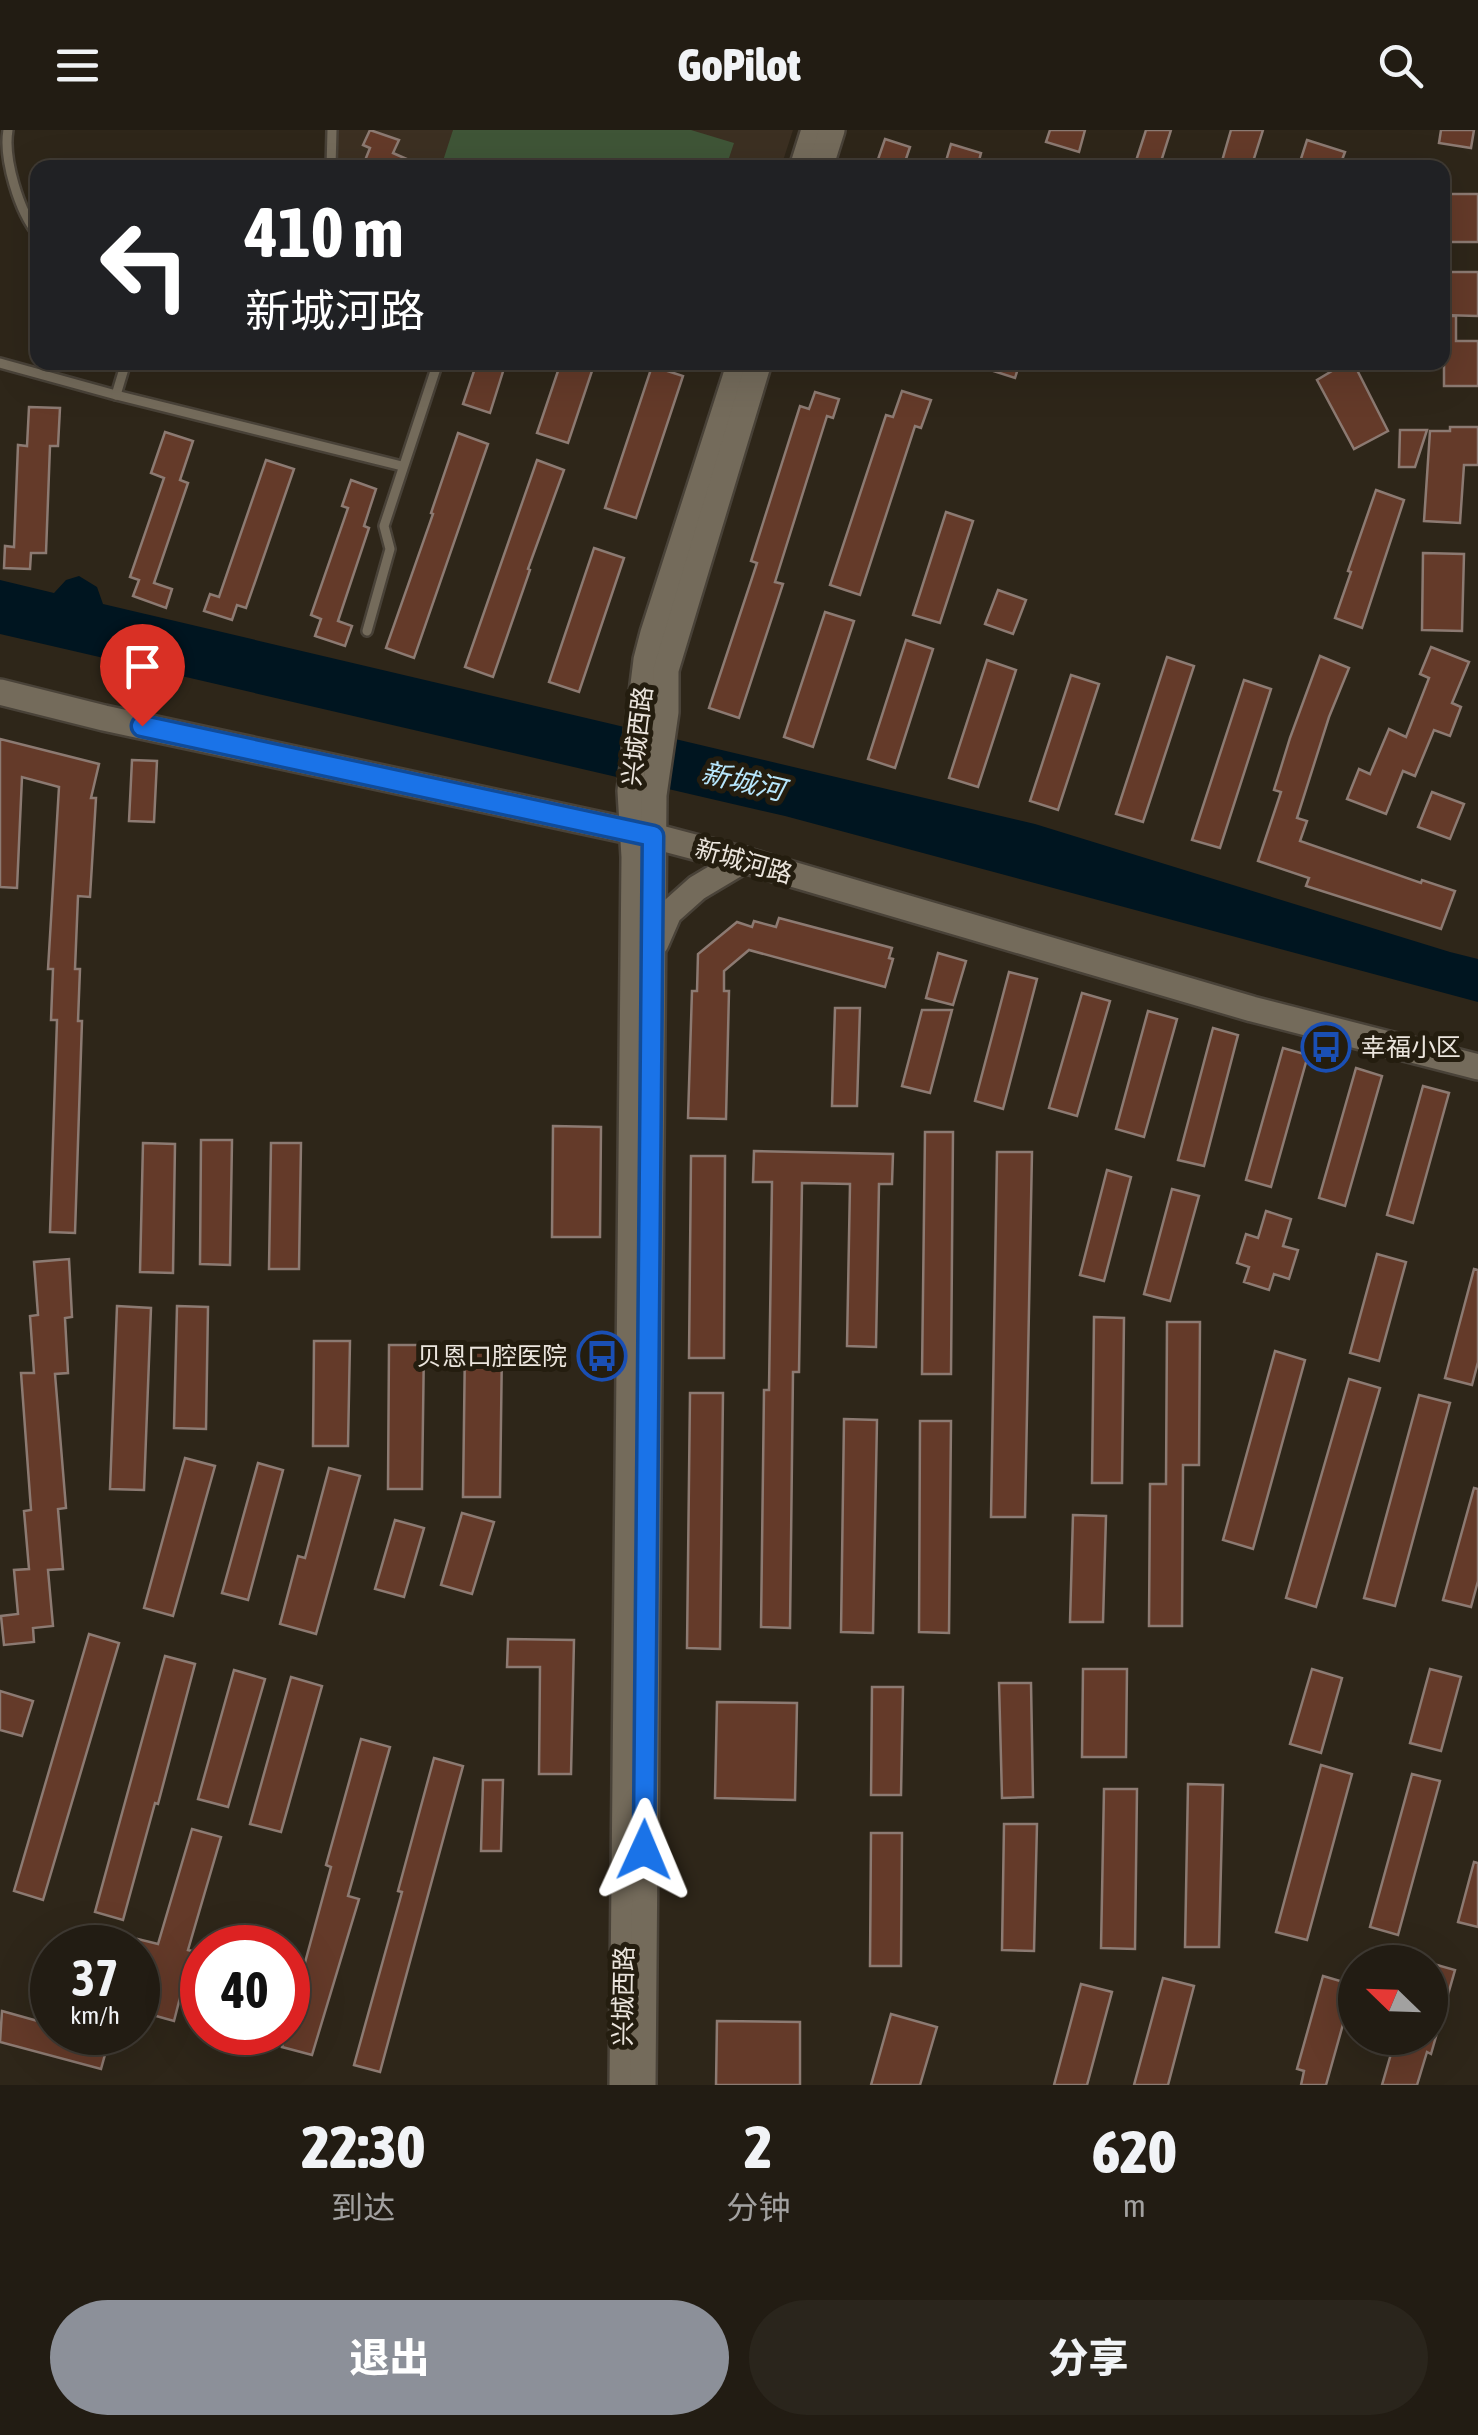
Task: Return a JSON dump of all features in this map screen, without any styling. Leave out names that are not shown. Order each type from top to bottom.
[{"type":"street","points":[[805,160],[814,130]]},
{"type":"street","points":[[823,160],[832,130]]},
{"type":"street","name":"兴城西路","points":[[652,725],[646,660],[737,370]]},
{"type":"street","name":"兴城西路","points":[[622,2085],[642,793],[652,725],[670,653],[758,370]]},
{"type":"street","name":"新城河路","points":[[0,692],[643,834],[1252,1009],[1478,1067]]},
{"type":"street","name":"兴城西路","points":[[642,2085],[652,952],[643,834]]},
{"type":"street","points":[[652,952],[669,913],[697,888],[744,860]]},
{"type":"lane","points":[[8,130],[3,142],[30,225]]},
{"type":"lane","points":[[331,160],[332,130]]},
{"type":"lane","points":[[0,362],[116,396],[402,466]]},
{"type":"lane","points":[[116,396],[124,370]]},
{"type":"lane","points":[[366,631],[390,549],[384,526],[435,370]]},
{"type":"shaded area","points":[[332,130],[793,130],[783,160],[331,160]]},
{"type":"green space","points":[[453,130],[691,130],[734,143],[728,160],[443,160]]},
{"type":"water","name":"新城河","points":[[79,576],[97,587],[103,604],[1035,824],[1478,959],[1478,1002],[785,816],[0,634],[0,580],[54,593],[66,580]]},
{"type":"building","points":[[370,130],[399,140],[393,153],[409,160],[365,160],[370,148],[363,145]]},
{"type":"building","points":[[1050,130],[1085,130],[1079,152],[1046,142]]},
{"type":"building","points":[[1146,130],[1171,130],[1162,160],[1136,160]]},
{"type":"building","points":[[1231,130],[1263,130],[1254,160],[1222,160]]},
{"type":"building","points":[[1441,130],[1474,130],[1471,148],[1439,143]]},
{"type":"building","points":[[885,139],[910,147],[906,160],[878,160]]},
{"type":"building","points":[[1307,140],[1345,152],[1342,160],[1301,160]]},
{"type":"building","points":[[951,144],[981,153],[979,160],[946,160]]},
{"type":"building","points":[[1450,194],[1478,194],[1478,242],[1450,242]]},
{"type":"building","points":[[1450,272],[1478,272],[1478,316],[1450,315]]},
{"type":"building","points":[[1450,316],[1456,316],[1456,341],[1478,341],[1478,386],[1444,386],[1444,370],[1450,370]]},
{"type":"building","points":[[474,370],[503,370],[490,413],[463,404]]},
{"type":"building","points":[[558,370],[592,370],[568,443],[537,433]]},
{"type":"building","points":[[651,370],[683,376],[636,518],[605,508]]},
{"type":"building","points":[[990,370],[1018,370],[1015,378]]},
{"type":"building","points":[[1334,370],[1357,370],[1388,431],[1354,449],[1317,380]]},
{"type":"building","points":[[902,391],[931,400],[921,428],[915,426],[860,595],[830,585],[886,415],[893,417]]},
{"type":"building","points":[[815,392],[839,399],[833,418],[827,416],[775,582],[783,584],[739,718],[709,708],[757,563],[751,561],[800,406],[809,409]]},
{"type":"building","points":[[29,407],[60,408],[58,446],[50,446],[46,553],[31,553],[30,569],[4,568],[5,546],[14,547],[18,445],[27,446]]},
{"type":"building","points":[[1450,427],[1478,427],[1478,465],[1464,465],[1460,523],[1424,521],[1430,431],[1450,431]]},
{"type":"building","points":[[1400,430],[1427,430],[1415,467],[1399,467]]},
{"type":"building","points":[[165,432],[193,441],[180,480],[188,483],[154,583],[172,589],[166,608],[133,596],[139,580],[130,577],[164,478],[151,473]]},
{"type":"building","points":[[458,433],[488,444],[414,658],[386,648]]},
{"type":"building","points":[[266,460],[294,469],[246,608],[237,605],[232,620],[204,611],[210,594],[219,597]]},
{"type":"building","points":[[537,460],[564,470],[493,677],[465,667]]},
{"type":"building","points":[[351,480],[376,489],[364,526],[369,528],[338,621],[352,626],[345,646],[315,636],[321,619],[311,615],[348,508],[342,506]]},
{"type":"building","points":[[1376,490],[1404,500],[1362,628],[1335,618]]},
{"type":"building","points":[[946,512],[973,521],[940,623],[913,615]]},
{"type":"building","points":[[594,548],[624,558],[579,692],[549,682]]},
{"type":"building","points":[[1423,553],[1464,554],[1462,631],[1422,630]]},
{"type":"building","points":[[998,590],[1026,600],[1013,634],[985,624]]},
{"type":"building","points":[[825,612],[854,621],[813,747],[784,737]]},
{"type":"building","points":[[906,640],[933,649],[895,768],[868,759]]},
{"type":"building","points":[[1431,647],[1469,662],[1452,703],[1461,707],[1450,736],[1434,730],[1415,776],[1403,771],[1386,814],[1347,799],[1359,769],[1370,774],[1389,729],[1406,737],[1429,678],[1420,674]]},
{"type":"building","points":[[1320,656],[1349,668],[1297,818],[1307,821],[1300,841],[1455,891],[1441,929],[1306,886],[1309,878],[1258,861],[1281,792],[1274,790]]},
{"type":"building","points":[[1167,657],[1194,666],[1143,822],[1116,814]]},
{"type":"building","points":[[987,660],[1016,670],[978,787],[949,778]]},
{"type":"building","points":[[1071,675],[1099,684],[1058,810],[1030,801]]},
{"type":"building","points":[[1244,680],[1271,689],[1220,848],[1192,840]]},
{"type":"building","points":[[0,739],[99,764],[91,798],[96,798],[90,897],[78,896],[75,969],[80,969],[78,1021],[82,1021],[75,1233],[50,1232],[57,1020],[51,1020],[53,969],[48,969],[59,787],[22,777],[17,888],[0,887]]},
{"type":"building","points":[[132,760],[157,761],[154,822],[129,821]]},
{"type":"building","points":[[1432,792],[1464,804],[1450,839],[1418,827]]},
{"type":"building","points":[[779,918],[892,948],[885,987],[749,950],[724,971],[724,991],[729,991],[726,1119],[688,1118],[692,991],[697,991],[698,954],[737,922],[752,927],[754,921],[776,927]]},
{"type":"building","points":[[938,953],[966,961],[953,1005],[926,998]]},
{"type":"building","points":[[1009,972],[1037,979],[1003,1109],[975,1101]]},
{"type":"building","points":[[1082,993],[1110,1001],[1077,1116],[1049,1108]]},
{"type":"building","points":[[835,1008],[860,1008],[857,1106],[832,1106]]},
{"type":"building","points":[[922,1010],[952,1010],[930,1093],[902,1086]]},
{"type":"building","points":[[1148,1011],[1177,1019],[1144,1137],[1116,1129]]},
{"type":"building","points":[[1213,1028],[1238,1035],[1204,1166],[1178,1160]]},
{"type":"building","points":[[1283,1048],[1308,1055],[1271,1187],[1246,1180]]},
{"type":"building","points":[[1356,1068],[1382,1076],[1345,1206],[1319,1198]]},
{"type":"building","points":[[1423,1086],[1449,1093],[1413,1223],[1387,1215]]},
{"type":"building","points":[[553,1126],[601,1127],[600,1237],[552,1237]]},
{"type":"building","points":[[925,1132],[953,1132],[951,1374],[922,1374]]},
{"type":"building","points":[[201,1140],[232,1140],[230,1265],[200,1264]]},
{"type":"building","points":[[143,1143],[175,1144],[173,1273],[140,1272]]},
{"type":"building","points":[[271,1143],[301,1143],[299,1269],[269,1269]]},
{"type":"building","points":[[754,1151],[893,1154],[892,1184],[879,1184],[876,1347],[847,1346],[850,1184],[802,1183],[799,1372],[793,1372],[790,1628],[761,1627],[772,1182],[753,1182]]},
{"type":"building","points":[[997,1152],[1032,1152],[1025,1517],[991,1517]]},
{"type":"building","points":[[691,1156],[725,1156],[724,1358],[689,1358]]},
{"type":"building","points":[[1107,1170],[1131,1177],[1104,1281],[1080,1275]]},
{"type":"building","points":[[1172,1189],[1199,1196],[1170,1301],[1144,1294]]},
{"type":"building","points":[[1266,1211],[1291,1219],[1283,1246],[1298,1250],[1289,1279],[1274,1274],[1269,1290],[1244,1282],[1249,1267],[1237,1263],[1246,1234],[1258,1238]]},
{"type":"building","points":[[1377,1254],[1406,1262],[1379,1361],[1350,1353]]},
{"type":"building","points":[[69,1259],[72,1317],[65,1318],[68,1373],[55,1374],[66,1508],[58,1509],[63,1569],[48,1570],[53,1626],[33,1628],[34,1642],[4,1645],[1,1616],[18,1614],[14,1570],[29,1569],[24,1511],[31,1510],[21,1373],[34,1373],[30,1316],[38,1315],[34,1262]]},
{"type":"building","points":[[1474,1269],[1478,1270],[1478,1362],[1472,1385],[1445,1378]]},
{"type":"building","points":[[117,1306],[151,1308],[144,1490],[110,1489]]},
{"type":"building","points":[[177,1306],[208,1307],[206,1429],[174,1428]]},
{"type":"building","points":[[1094,1317],[1124,1318],[1122,1483],[1092,1483]]},
{"type":"building","points":[[1167,1322],[1200,1322],[1199,1465],[1183,1465],[1182,1626],[1149,1626],[1150,1484],[1166,1484]]},
{"type":"building","points":[[314,1341],[350,1341],[348,1446],[313,1446]]},
{"type":"building","points":[[389,1345],[424,1345],[422,1489],[388,1489]]},
{"type":"building","points":[[465,1345],[502,1346],[500,1497],[463,1497]]},
{"type":"building","points":[[1275,1351],[1305,1360],[1253,1549],[1223,1540]]},
{"type":"building","points":[[1349,1379],[1380,1388],[1316,1607],[1286,1598]]},
{"type":"building","points":[[690,1393],[723,1393],[720,1649],[687,1648]]},
{"type":"building","points":[[1419,1395],[1450,1403],[1395,1606],[1364,1598]]},
{"type":"building","points":[[844,1419],[877,1420],[873,1633],[841,1632]]},
{"type":"building","points":[[920,1421],[951,1421],[949,1633],[919,1632]]},
{"type":"building","points":[[185,1458],[215,1466],[173,1616],[144,1608]]},
{"type":"building","points":[[258,1463],[283,1470],[248,1600],[222,1593]]},
{"type":"building","points":[[329,1468],[360,1476],[316,1634],[280,1624],[298,1556],[305,1558]]},
{"type":"building","points":[[1474,1488],[1478,1489],[1478,1581],[1471,1607],[1443,1600]]},
{"type":"building","points":[[462,1513],[494,1522],[472,1594],[441,1585]]},
{"type":"building","points":[[1073,1515],[1106,1516],[1103,1622],[1070,1622]]},
{"type":"building","points":[[395,1520],[424,1528],[404,1597],[375,1589]]},
{"type":"building","points":[[89,1634],[119,1643],[43,1900],[14,1891]]},
{"type":"building","points":[[508,1639],[574,1640],[571,1774],[539,1774],[540,1667],[507,1667]]},
{"type":"building","points":[[165,1656],[195,1664],[123,1920],[95,1912]]},
{"type":"building","points":[[1083,1669],[1127,1669],[1126,1757],[1082,1757]]},
{"type":"building","points":[[1312,1669],[1342,1678],[1321,1753],[1290,1744]]},
{"type":"building","points":[[1430,1669],[1461,1677],[1441,1751],[1410,1743]]},
{"type":"building","points":[[234,1670],[265,1679],[228,1807],[198,1799]]},
{"type":"building","points":[[291,1677],[322,1686],[281,1832],[250,1824]]},
{"type":"building","points":[[999,1683],[1031,1683],[1033,1797],[1002,1798]]},
{"type":"building","points":[[872,1687],[903,1687],[901,1795],[871,1795]]},
{"type":"building","points":[[0,1691],[33,1701],[22,1736],[0,1730]]},
{"type":"building","points":[[717,1702],[797,1703],[795,1800],[715,1798]]},
{"type":"building","points":[[361,1739],[390,1747],[348,1896],[359,1899],[312,2055],[310,1944],[331,1867],[326,1865]]},
{"type":"building","points":[[434,1758],[463,1766],[380,2072],[354,2065]]},
{"type":"building","points":[[1321,1765],[1352,1774],[1307,1940],[1276,1932]]},
{"type":"building","points":[[1412,1774],[1440,1781],[1398,1935],[1370,1927]]},
{"type":"building","points":[[483,1780],[503,1780],[501,1851],[481,1851]]},
{"type":"building","points":[[1188,1784],[1223,1785],[1219,1947],[1185,1947]]},
{"type":"building","points":[[1104,1789],[1137,1789],[1135,1949],[1101,1948]]},
{"type":"building","points":[[1004,1824],[1037,1824],[1034,1951],[1002,1950]]},
{"type":"building","points":[[192,1829],[221,1837],[195,1925],[180,1925],[180,1998],[174,2021],[160,2017],[160,1937]]},
{"type":"building","points":[[871,1833],[902,1833],[901,1966],[870,1966]]},
{"type":"building","points":[[1474,1862],[1478,1863],[1478,1927],[1458,1922]]},
{"type":"building","points":[[1448,1968],[1455,1970],[1448,1994]]},
{"type":"building","points":[[1323,1976],[1338,1980],[1338,2042],[1326,2085],[1301,2085],[1304,2071],[1297,2069]]},
{"type":"building","points":[[1163,1978],[1194,1986],[1168,2085],[1134,2085]]},
{"type":"building","points":[[1081,1984],[1112,1992],[1087,2085],[1054,2085]]},
{"type":"building","points":[[2,2011],[30,2019],[30,2050],[0,2042]]},
{"type":"building","points":[[891,2014],[937,2027],[920,2085],[871,2085]]},
{"type":"building","points":[[717,2021],[800,2022],[800,2085],[716,2085]]},
{"type":"building","points":[[49,2055],[105,2055],[101,2069]]},
{"type":"building","points":[[1391,2055],[1426,2055],[1417,2085],[1382,2085]]},
{"type":"place","name":"幸福小区","points":[[1326,1047]]},
{"type":"place","name":"贝恩口腔医院","points":[[602,1356]]},
{"type":"route","points":[[142,726],[653,836],[644,1850]]}]
